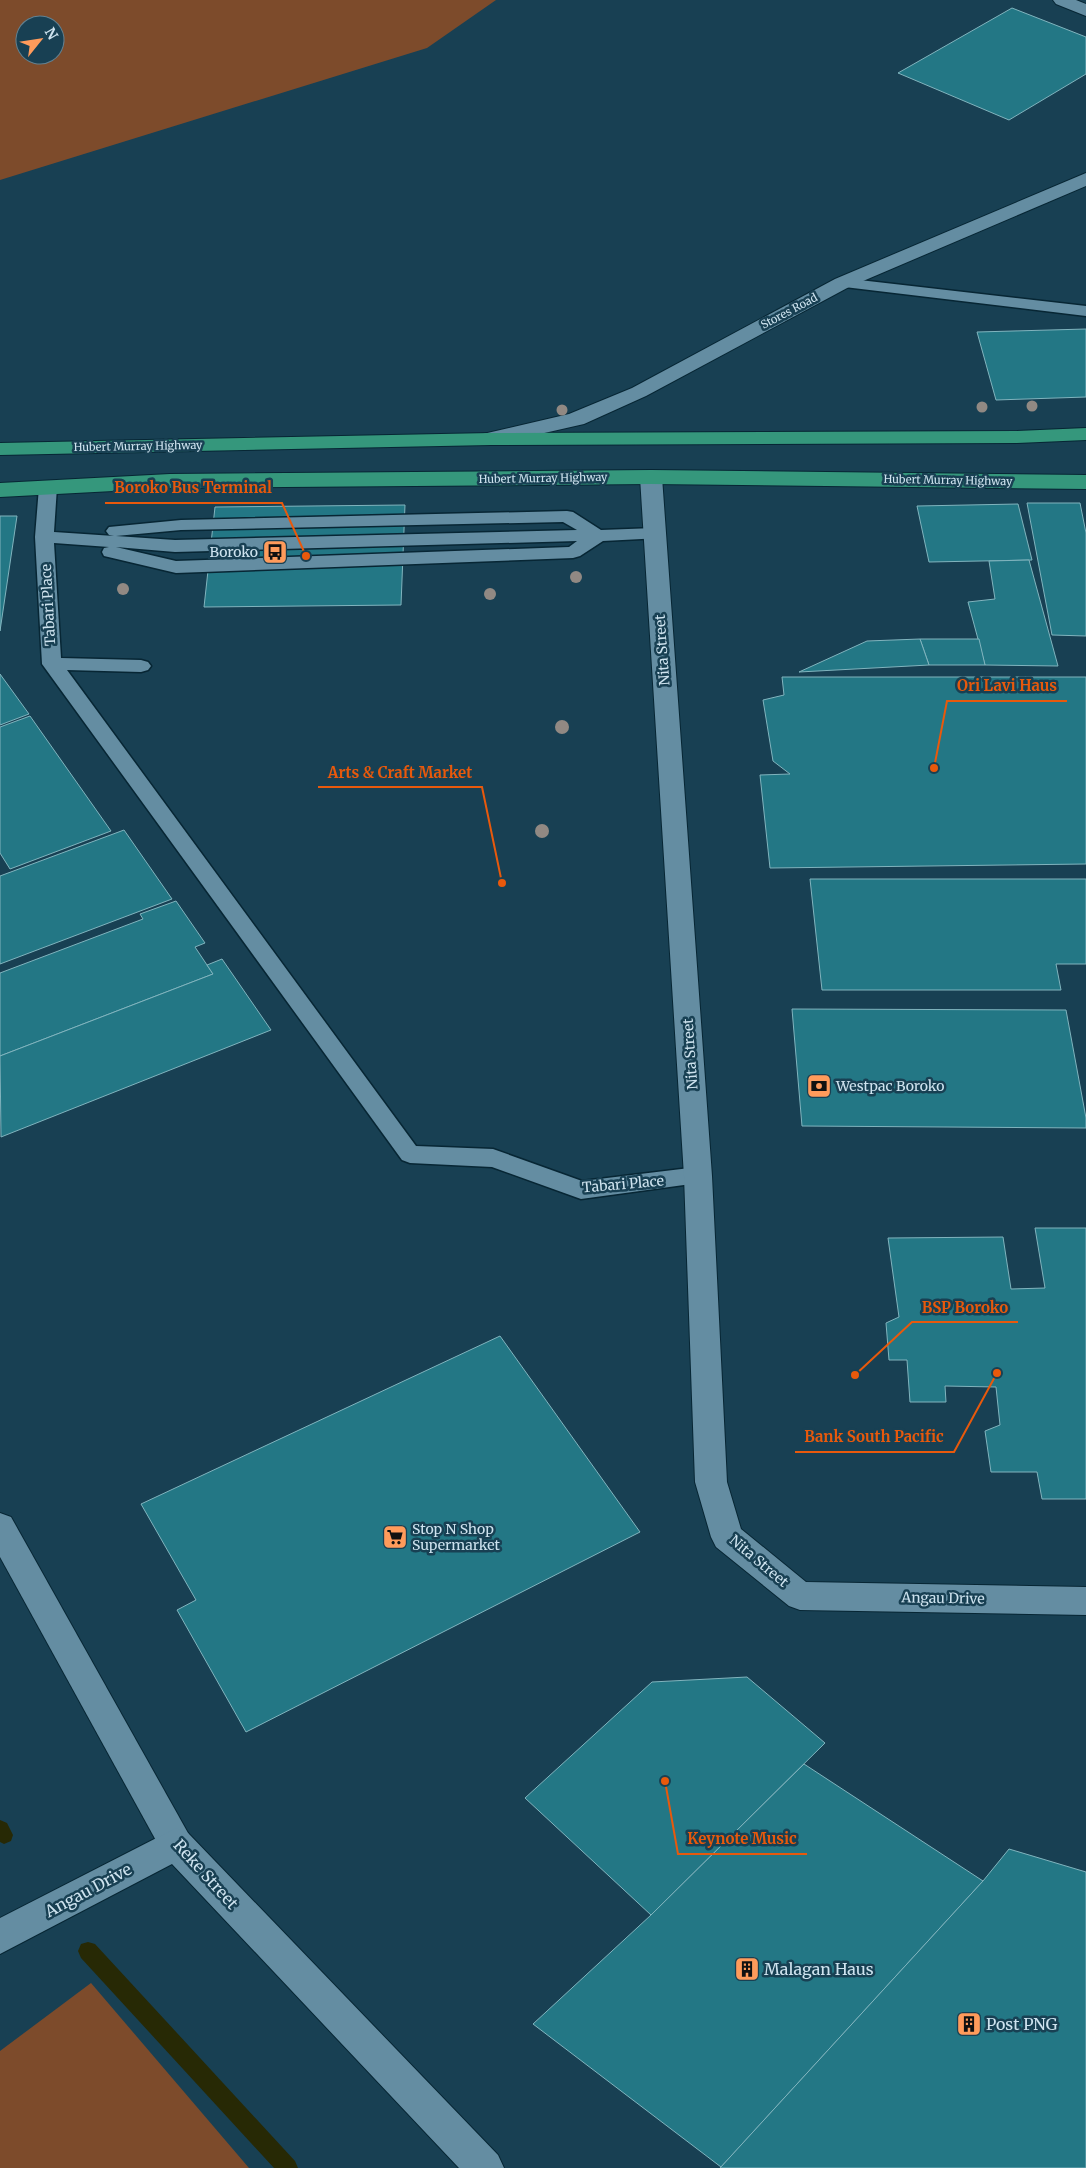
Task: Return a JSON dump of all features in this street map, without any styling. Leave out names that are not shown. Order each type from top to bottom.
[{"type":"highway","name":"Hubert Murray Highway","points":[[0,449],[492,439],[1017,437],[1086,434]]},
{"type":"highway","name":"Hubert Murray Highway","points":[[0,490],[170,481],[651,476],[1086,482]]},
{"type":"street","points":[[1062,0],[1086,10]]},
{"type":"street","name":"Stores Road","points":[[492,439],[576,419],[639,392],[842,282],[1086,179]]},
{"type":"street","name":"Nita Street","points":[[651,476],[698,1176],[711,1482],[727,1537],[800,1596]]},
{"type":"street","name":"Reke Street","points":[[0,1526],[176,1844],[485,2168]]},
{"type":"street","name":"Angau Drive","points":[[800,1596],[1086,1601]]},
{"type":"street","name":"Angau Drive","points":[[0,1937],[176,1844]]},
{"type":"lane","points":[[842,282],[1086,311]]},
{"type":"lane","name":"Tabari Place","points":[[48,487],[44,537],[52,664],[410,1154],[493,1158],[581,1190],[698,1176]]},
{"type":"lane","points":[[44,537],[180,524],[567,516],[598,536]]},
{"type":"lane","points":[[44,537],[176,567],[573,552],[598,536],[655,534]]},
{"type":"lane","name":"Tabari Place","points":[[52,664],[141,666]]},
{"type":"shaded area","points":[[0,0],[496,0],[427,48],[0,180]]},
{"type":"shaded area","points":[[91,1983],[249,2168],[0,2168],[0,2051]]},
{"type":"building","points":[[1012,8],[1086,37],[1086,74],[1009,120],[898,73]]},
{"type":"building","points":[[1086,329],[1086,397],[996,400],[977,332]]},
{"type":"building","points":[[1027,503],[1080,503],[1086,533],[1086,636],[1052,635]]},
{"type":"building","points":[[1018,504],[1032,560],[929,562],[917,506]]},
{"type":"building","points":[[405,505],[401,605],[204,607],[215,507]]},
{"type":"building","points":[[0,516],[17,516],[0,631]]},
{"type":"building","points":[[1029,560],[1058,666],[985,665],[968,602],[995,599],[989,561]]},
{"type":"building","points":[[920,639],[979,639],[985,665],[929,665]]},
{"type":"building","points":[[920,639],[929,665],[799,672],[867,641]]},
{"type":"building","points":[[0,674],[29,714],[0,725]]},
{"type":"building","points":[[782,677],[1086,677],[1086,864],[770,868],[760,775],[790,774],[773,761],[763,700],[784,695]]},
{"type":"building","points":[[30,716],[111,831],[10,869],[0,853],[0,727]]},
{"type":"building","points":[[124,830],[172,899],[0,964],[0,876]]},
{"type":"building","points":[[810,879],[1086,879],[1086,964],[1056,964],[1061,990],[822,990]]},
{"type":"building","points":[[176,901],[205,943],[195,947],[213,974],[0,1056],[0,973],[143,919],[140,914]]},
{"type":"building","points":[[222,959],[271,1030],[1,1137],[0,1056],[213,974],[207,965]]},
{"type":"building","points":[[792,1009],[1066,1010],[1086,1118],[1086,1128],[802,1126]]},
{"type":"building","points":[[1035,1228],[1086,1228],[1086,1499],[1042,1499],[1037,1472],[991,1472],[985,1431],[1000,1425],[996,1387],[945,1386],[946,1402],[910,1402],[907,1360],[889,1360],[886,1323],[899,1317],[888,1238],[1003,1237],[1011,1289],[1045,1288]]},
{"type":"building","name":"Stop N Shop Supermarket","points":[[500,1336],[640,1532],[246,1732],[177,1610],[196,1600],[141,1504]]},
{"type":"building","points":[[747,1677],[825,1743],[651,1915],[525,1798],[652,1682]]},
{"type":"building","name":"Malagan Haus","points":[[804,1764],[983,1881],[721,2167],[533,2024],[651,1915]]},
{"type":"building","name":"Post PNG","points":[[1009,1849],[1086,1872],[1086,2168],[720,2168],[983,1881]]},
{"type":"waterway","points":[[0,1829],[4,1835]]},
{"type":"waterway","points":[[88,1951],[288,2168]]},
{"type":"place","name":"Boroko","points":[[275,552]]},
{"type":"place","name":"Boroko Bus Terminal","points":[[306,556]]},
{"type":"place","name":"Ori Lavi Haus","points":[[934,768]]},
{"type":"place","name":"Arts & Craft Market","points":[[502,883]]},
{"type":"place","name":"Westpac Boroko","points":[[819,1086]]},
{"type":"place","name":"Bank South Pacific","points":[[997,1373]]},
{"type":"place","name":"BSP Boroko","points":[[855,1375]]},
{"type":"place","name":"Stop N Shop Supermarket","points":[[395,1537]]},
{"type":"place","name":"Keynote Music","points":[[665,1781]]},
{"type":"place","name":"Malagan Haus","points":[[747,1969]]},
{"type":"place","name":"Post PNG","points":[[969,2024]]}]
